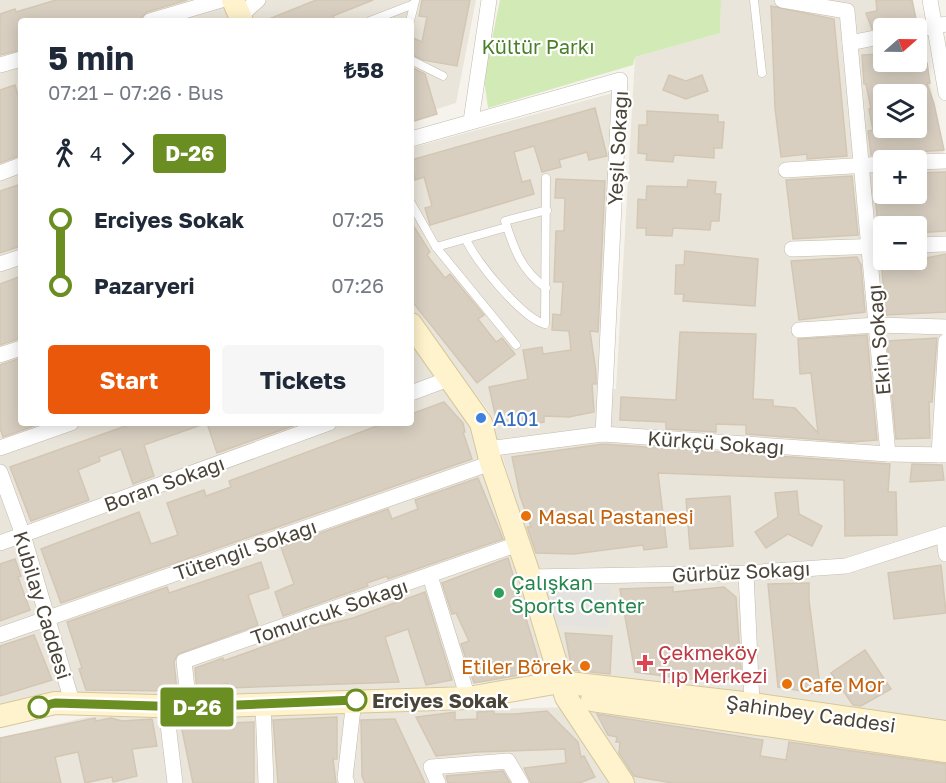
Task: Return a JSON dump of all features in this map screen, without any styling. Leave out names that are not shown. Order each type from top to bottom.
[{"type":"main road","points":[[414,328],[482,423],[489,456],[530,577],[563,689],[623,783]]},
{"type":"main road","points":[[0,716],[55,703],[189,707],[468,698],[563,689],[946,751]]},
{"type":"main road","name":"Şahinbey Caddesi","points":[[563,689],[752,704],[946,732]]},
{"type":"main road","points":[[0,730],[62,715],[73,705]]},
{"type":"street","points":[[160,18],[221,0]]},
{"type":"street","points":[[238,12],[258,0]]},
{"type":"street","points":[[471,121],[489,0]]},
{"type":"street","name":"Ekin Sokağı","points":[[782,0],[847,10],[862,165],[873,224]]},
{"type":"street","points":[[930,0],[939,26],[946,93]]},
{"type":"street","points":[[850,43],[873,38]]},
{"type":"street","points":[[0,65],[18,60]]},
{"type":"street","name":"Yeşil Sokağı","points":[[414,138],[620,80],[603,434]]},
{"type":"street","points":[[927,161],[946,160]]},
{"type":"street","points":[[786,170],[873,164]]},
{"type":"street","points":[[0,173],[18,166]]},
{"type":"street","points":[[927,245],[946,244]]},
{"type":"street","points":[[792,249],[873,246]]},
{"type":"street","points":[[0,264],[18,258]]},
{"type":"street","name":"Ekin Sokağı","points":[[877,270],[877,325],[888,454]]},
{"type":"street","points":[[799,330],[877,325],[946,327]]},
{"type":"street","points":[[943,455],[946,341]]},
{"type":"street","points":[[0,355],[18,349]]},
{"type":"street","points":[[414,392],[451,378]]},
{"type":"street","points":[[0,448],[62,426]]},
{"type":"street","name":"Boran Sokağı","points":[[0,543],[321,426]]},
{"type":"street","name":"Kürkçü Sokağı","points":[[489,456],[603,434],[888,454],[943,455]]},
{"type":"street","name":"Tütengil Sokağı","points":[[0,635],[489,456]]},
{"type":"street","name":"Kubilay Caddesi","points":[[0,472],[23,535],[73,705]]},
{"type":"street","points":[[945,535],[946,554]]},
{"type":"street","name":"Gürbüz Sokağı","points":[[530,577],[746,573],[846,566],[945,535]]},
{"type":"street","name":"Tomurcuk Sokağı","points":[[189,707],[184,661],[518,544]]},
{"type":"street","points":[[746,573],[752,704]]},
{"type":"street","points":[[430,576],[468,698]]},
{"type":"street","points":[[347,783],[345,778],[354,700]]},
{"type":"street","points":[[263,704],[266,783]]},
{"type":"street","points":[[166,707],[170,782]]},
{"type":"street","points":[[438,783],[431,766],[508,761],[521,783]]},
{"type":"lane","points":[[754,0],[762,73]]},
{"type":"lane","points":[[377,18],[415,2]]},
{"type":"lane","points":[[411,18],[415,2]]},
{"type":"lane","points":[[414,62],[443,76]]},
{"type":"lane","points":[[466,239],[480,264],[532,319],[545,324],[546,177]]},
{"type":"lane","points":[[414,208],[436,247],[516,345]]},
{"type":"lane","points":[[546,288],[522,266],[505,221],[547,210]]},
{"type":"lane","points":[[436,247],[507,227]]},
{"type":"shaded area","points":[[0,0],[223,0],[230,18],[18,18],[18,426],[414,426],[414,349],[473,430],[550,675],[429,689],[144,696],[0,706]]},
{"type":"shaded area","points":[[265,0],[476,0],[456,103],[414,116],[414,18],[251,18],[249,13]]},
{"type":"shaded area","points":[[721,0],[913,0],[917,18],[873,18],[873,72],[927,72],[927,70],[946,164],[946,728],[571,673],[554,626],[489,412],[414,311],[414,147],[613,93],[599,389],[616,389],[635,57],[720,33]]},
{"type":"shaded area","points":[[542,585],[610,587],[609,628],[554,626]]},
{"type":"shaded area","points":[[580,707],[946,752],[946,783],[0,783],[0,738],[87,717]]},
{"type":"green space","name":"Kültür Parkı","points":[[500,0],[721,0],[720,33],[635,57],[633,65],[488,108],[484,78]]},
{"type":"building","points":[[56,0],[187,0],[147,12],[141,18],[18,18],[18,51],[0,55],[0,14],[15,9],[16,12]]},
{"type":"building","points":[[316,0],[373,0],[333,16],[334,18],[271,18]]},
{"type":"building","points":[[422,0],[470,0],[457,66],[423,60],[414,56],[414,38],[422,42],[427,17],[419,16]]},
{"type":"building","points":[[876,0],[912,0],[916,18],[873,18],[872,29],[866,13],[877,11]]},
{"type":"building","points":[[771,6],[834,19],[847,156],[807,159],[807,154],[781,157],[775,108]]},
{"type":"building","points":[[873,54],[873,72],[927,72],[927,63],[930,83],[873,84],[873,130],[869,109],[871,109],[866,84],[864,84],[862,55]]},
{"type":"building","points":[[414,68],[425,74],[437,114],[414,121]]},
{"type":"building","points":[[669,75],[686,81],[702,75],[708,91],[686,99],[663,90]]},
{"type":"building","points":[[927,84],[944,150],[873,150],[873,155],[871,155],[868,131],[873,130],[873,138],[927,138]]},
{"type":"building","points":[[15,85],[18,96],[18,156],[0,163],[0,90]]},
{"type":"building","points":[[595,108],[607,156],[589,160],[587,152],[559,160],[561,167],[542,172],[534,146],[514,152],[522,182],[530,180],[534,194],[430,225],[425,208],[432,206],[424,177],[415,180],[414,159]]},
{"type":"building","points":[[647,111],[718,115],[718,122],[724,122],[722,148],[714,148],[714,158],[674,155],[673,162],[646,160],[647,154],[638,153],[639,125],[647,125]]},
{"type":"building","points":[[946,172],[946,231],[927,232],[927,216],[877,216],[876,204],[927,204],[927,173]]},
{"type":"building","points":[[852,176],[858,235],[793,239],[786,180]]},
{"type":"building","points":[[556,179],[605,181],[598,332],[590,331],[596,372],[596,384],[592,384],[594,412],[569,417],[544,416],[544,422],[509,428],[497,423],[489,387],[528,379],[523,350],[542,347],[543,354],[571,350],[569,331],[552,330],[553,314],[561,315],[563,282],[554,282],[556,231],[564,231],[565,198],[555,198]]},
{"type":"building","points":[[688,180],[716,182],[715,194],[721,194],[719,221],[711,221],[710,230],[673,228],[672,236],[646,235],[646,228],[637,228],[638,199],[646,200],[647,186],[687,187]]},
{"type":"building","points":[[18,185],[18,247],[0,253],[0,191]]},
{"type":"building","points":[[414,227],[430,252],[427,255],[445,278],[450,274],[484,315],[478,319],[496,342],[502,338],[515,354],[477,383],[414,304]]},
{"type":"building","points":[[685,251],[758,259],[755,306],[683,301],[684,294],[675,294],[676,265],[684,265]]},
{"type":"building","points":[[946,254],[946,312],[886,315],[882,270],[927,270],[927,258]]},
{"type":"building","points":[[857,257],[861,265],[865,312],[799,320],[791,261]]},
{"type":"building","points":[[18,277],[18,339],[0,345],[0,284]]},
{"type":"building","points":[[680,332],[756,334],[753,399],[773,400],[773,406],[795,408],[818,433],[811,373],[800,374],[798,339],[867,335],[877,440],[850,442],[746,434],[746,425],[716,424],[716,432],[666,429],[666,422],[620,420],[621,397],[676,400]]},
{"type":"building","points":[[937,338],[932,402],[929,402],[930,438],[896,439],[887,341]]},
{"type":"building","points":[[18,359],[18,426],[34,426],[3,437],[0,428],[0,365]]},
{"type":"building","points":[[444,402],[463,423],[465,432],[463,432],[472,459],[61,603],[41,549],[139,512],[151,544],[178,535],[167,503],[204,490],[206,496],[231,487],[229,481],[377,426],[414,426],[414,413]]},
{"type":"building","points":[[126,426],[198,426],[144,445],[154,476],[133,484],[121,449],[99,457],[100,461],[78,470],[89,500],[31,521],[10,467]]},
{"type":"building","points":[[208,426],[293,426],[217,453]]},
{"type":"building","points":[[603,444],[890,464],[888,492],[896,492],[897,535],[845,536],[844,480],[658,473],[667,547],[644,550],[643,545],[574,554],[536,553],[527,527],[531,527],[520,496],[512,457]]},
{"type":"building","points":[[912,464],[942,465],[944,480],[910,482]]},
{"type":"building","points":[[478,478],[503,539],[388,579],[387,576],[367,583],[368,586],[283,616],[275,592],[294,584],[281,547],[388,509],[392,519],[418,509],[415,500]]},
{"type":"building","points":[[797,491],[799,514],[822,526],[812,546],[788,534],[766,548],[755,532],[778,517],[775,493]]},
{"type":"building","points":[[730,496],[733,546],[690,549],[686,499]]},
{"type":"building","points":[[508,558],[539,662],[534,664],[537,672],[474,683],[461,644],[469,641],[456,613],[452,614],[442,583]]},
{"type":"building","points":[[15,559],[21,576],[18,577],[30,610],[0,621],[0,564]]},
{"type":"building","points":[[261,562],[269,588],[248,595],[258,625],[178,654],[174,662],[177,691],[86,690],[79,669],[82,668],[67,622],[167,587],[169,593]]},
{"type":"building","points":[[941,565],[946,613],[894,619],[888,573]]},
{"type":"building","points":[[809,583],[809,600],[821,694],[778,687],[768,584]]},
{"type":"building","points":[[673,587],[673,592],[724,587],[736,597],[741,670],[731,679],[686,679],[635,672],[620,589]]},
{"type":"building","points":[[425,592],[452,680],[426,685],[408,629],[385,637],[399,682],[228,688],[227,683],[197,693],[195,668],[223,658],[223,661],[291,637],[293,633],[353,618]]},
{"type":"building","points":[[565,633],[612,636],[610,674],[572,670]]},
{"type":"building","points":[[34,635],[52,680],[0,696],[0,646]]},
{"type":"building","points":[[865,650],[891,689],[861,706],[853,705],[831,673]]},
{"type":"building","points":[[494,711],[494,714],[515,714],[547,711],[578,742],[581,757],[584,756],[595,777],[579,783],[531,783],[524,768],[566,763],[565,749],[436,756],[416,717],[455,712],[455,720],[477,719],[477,712]]},
{"type":"building","points":[[597,714],[763,740],[760,756],[786,760],[789,742],[946,764],[946,783],[673,783],[649,779],[634,776],[619,753],[620,742],[616,742],[617,737],[608,735]]},
{"type":"building","points":[[337,717],[337,759],[333,759],[336,783],[278,783],[273,720]]},
{"type":"building","points":[[95,718],[96,721],[111,718],[122,721],[152,719],[157,746],[132,749],[137,776],[113,782],[112,777],[85,783],[78,752],[55,757],[61,783],[0,783],[0,738]]},
{"type":"building","points":[[395,719],[425,783],[365,783],[362,776],[361,720]]},
{"type":"building","points":[[254,722],[254,783],[193,783],[181,725]]},
{"type":"building","points":[[503,771],[510,783],[448,783],[446,776]]},
{"type":"bus line","name":"D-26","points":[[39,707],[55,703],[189,707],[356,700]]},
{"type":"place","name":"A101","points":[[481,418]]},
{"type":"place","name":"Masal Pastanesi","points":[[526,516]]},
{"type":"place","name":"Çalışkan Sports Center","points":[[499,593]]},
{"type":"place","name":"Çekmeköy Tıp Merkezi","points":[[645,663]]},
{"type":"place","name":"Etiler Börek","points":[[585,666]]},
{"type":"place","name":"Cafe Mor","points":[[787,684]]},
{"type":"place","name":"Erciyes Sokak","points":[[356,700]]}]
